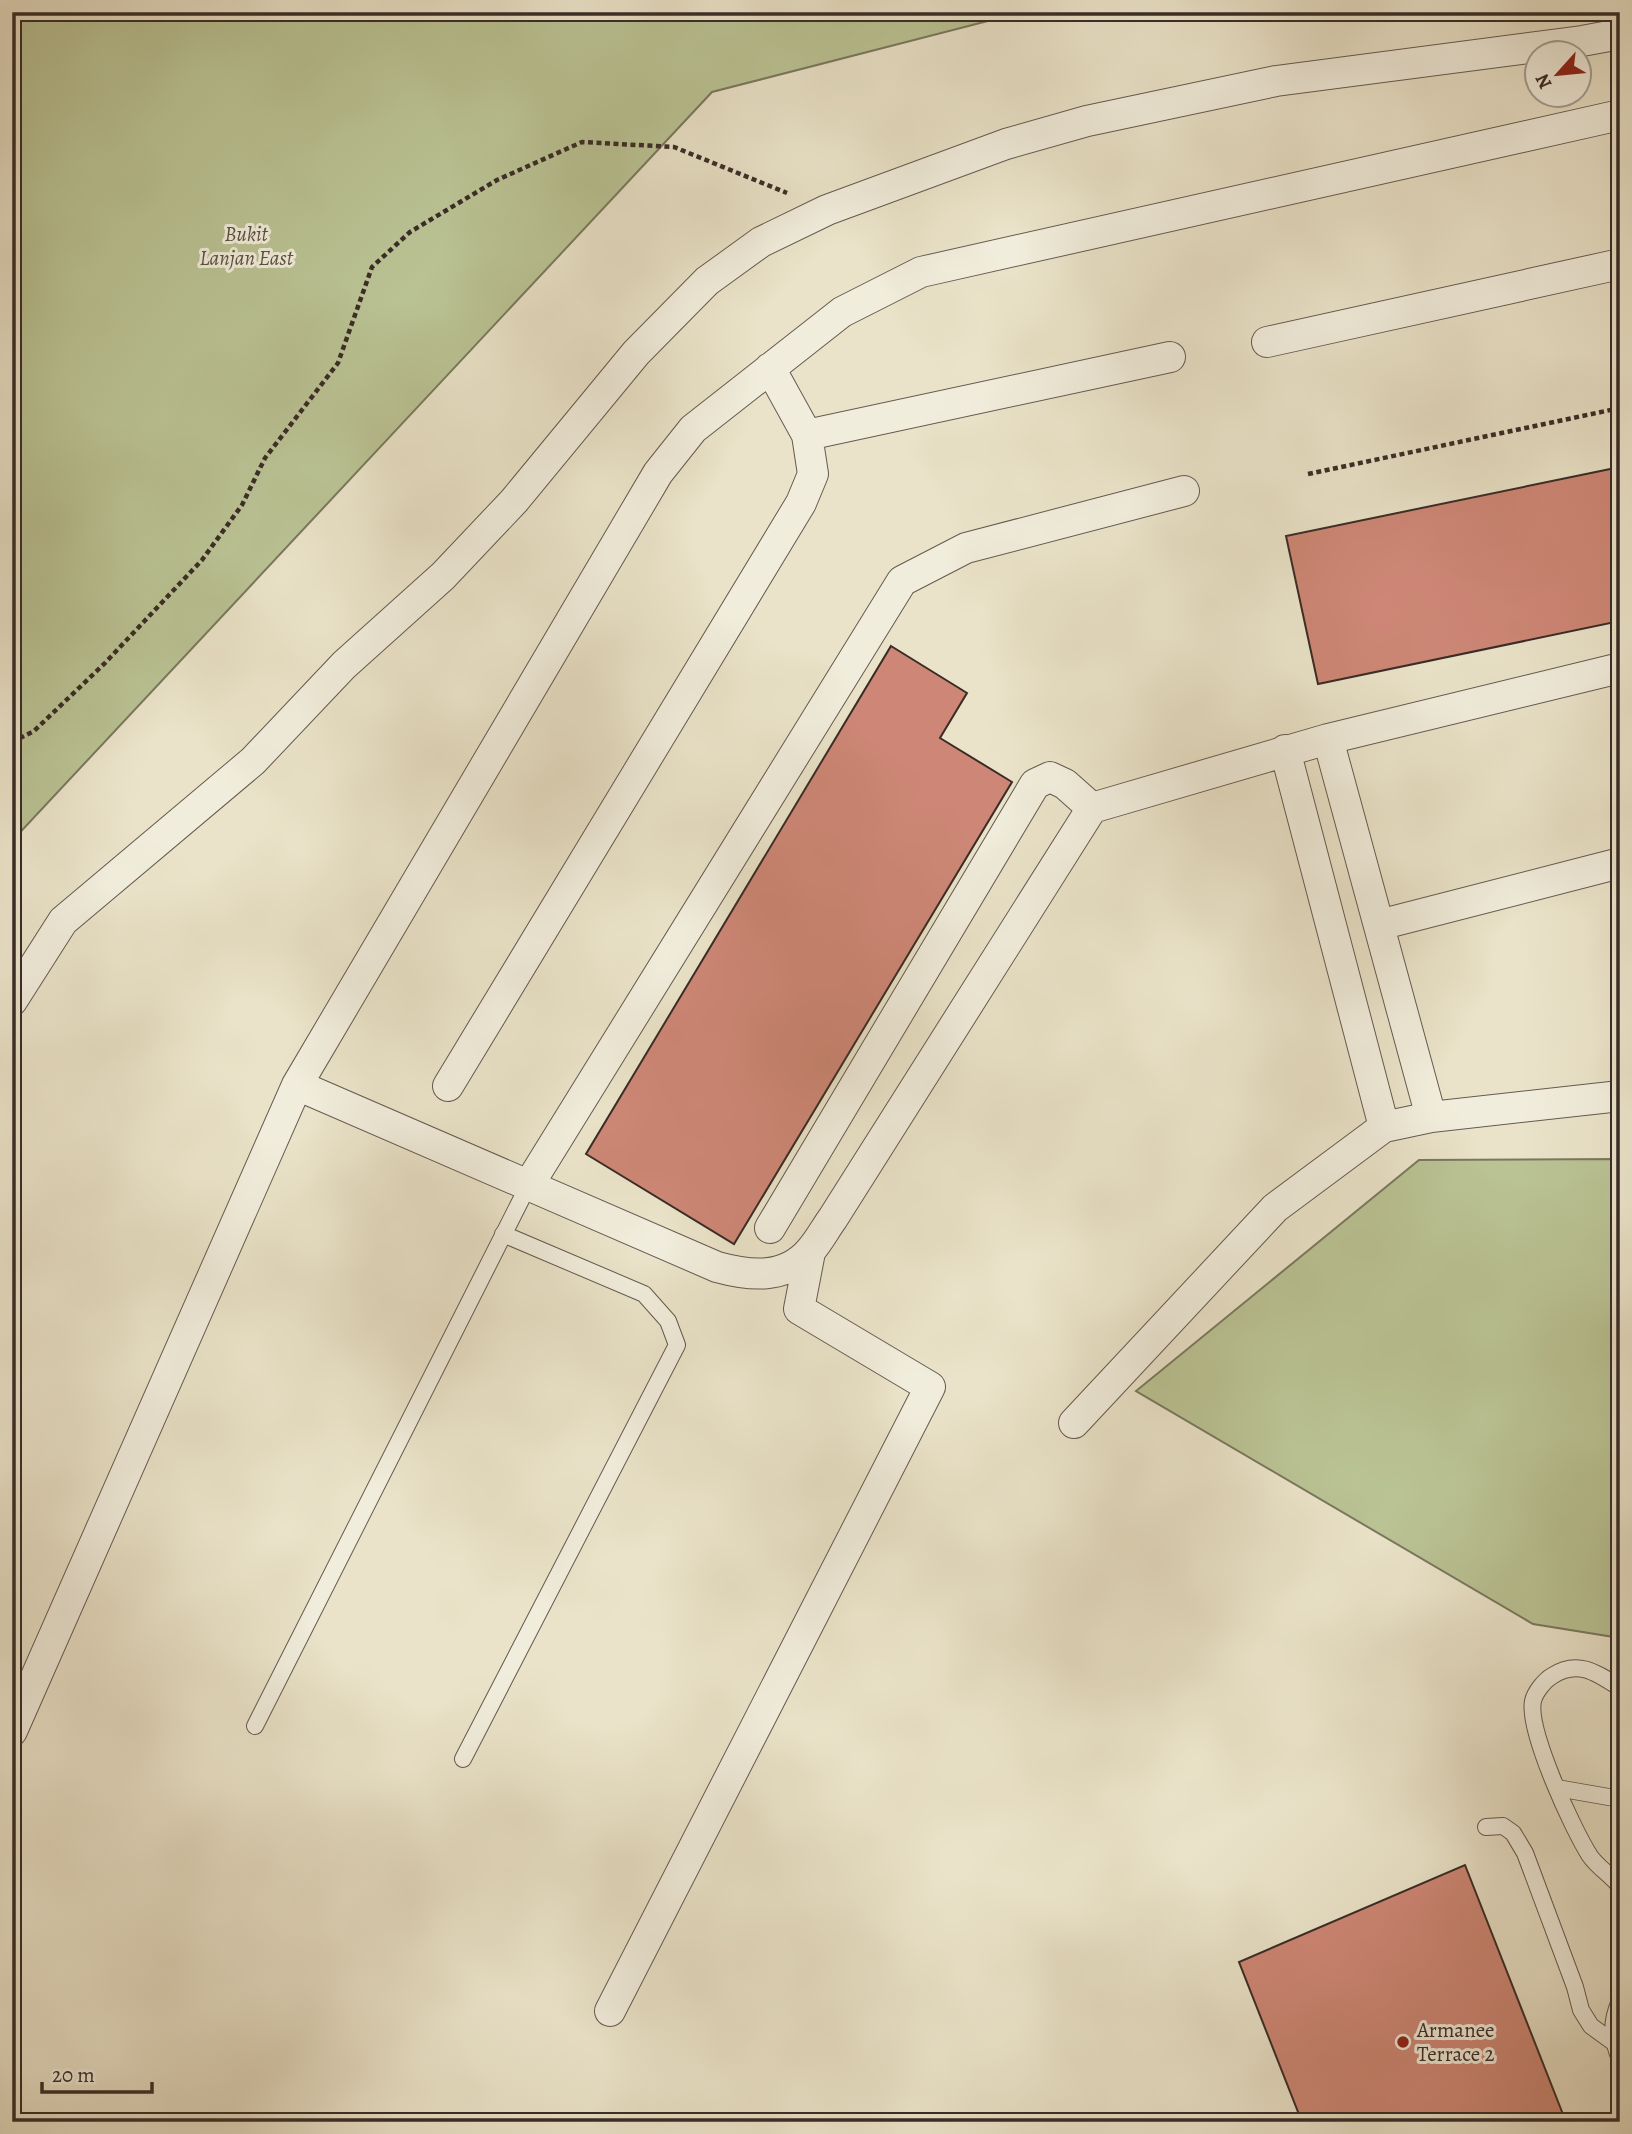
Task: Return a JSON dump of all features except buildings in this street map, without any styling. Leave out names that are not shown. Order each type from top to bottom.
[{"type":"street","points":[[12,1002],[63,921],[253,761],[344,665],[443,576],[514,501],[636,353],[707,281],[761,242],[827,210],[1006,144],[1087,121],[1276,81],[1620,34]]},
{"type":"street","points":[[12,1731],[297,1085],[658,474],[693,429],[842,312],[921,272],[1620,115]]},
{"type":"street","points":[[1267,342],[1620,264]]},
{"type":"street","points":[[807,435],[1170,357]]},
{"type":"street","points":[[448,1086],[801,503],[813,474],[807,435],[770,368]]},
{"type":"street","points":[[527,1186],[902,581],[966,548],[1184,491]]},
{"type":"street","points":[[610,2011],[930,1387],[799,1309],[810,1252],[1092,808],[1286,750],[1620,668]]},
{"type":"street","points":[[1328,739],[1431,1117]]},
{"type":"street","points":[[1286,750],[1384,1127]]},
{"type":"street","points":[[770,1228],[1035,784],[1050,777],[1065,784],[1092,808]]},
{"type":"street","points":[[1379,925],[1620,863]]},
{"type":"street","points":[[297,1085],[717,1267],[745,1275],[768,1274],[789,1267],[810,1252]]},
{"type":"street","points":[[1074,1423],[1275,1208],[1384,1127],[1431,1117],[1620,1096]]},
{"type":"lane","points":[[255,1726],[527,1186]]},
{"type":"lane","points":[[463,1759],[677,1345],[668,1321],[645,1294],[503,1234]]},
{"type":"lane","points":[[1620,1688],[1594,1671],[1578,1667],[1565,1669],[1549,1677],[1533,1701],[1536,1726],[1557,1788],[1588,1853],[1599,1869],[1620,1887]]},
{"type":"lane","points":[[1557,1788],[1620,1798]]},
{"type":"lane","points":[[1486,1827],[1503,1826],[1513,1833],[1525,1853],[1581,2010],[1591,2026],[1613,2042]]},
{"type":"lane","points":[[1620,2001],[1613,2021],[1613,2042],[1620,2059]]},
{"type":"path","points":[[12,743],[34,731],[104,664],[202,560],[243,505],[265,458],[338,363],[372,267],[410,232],[498,180],[582,142],[674,147],[827,210]]},
{"type":"path","points":[[1308,474],[1620,408]]},
{"type":"green space","name":"Bukit Lanjan East","points":[[12,12],[1023,12],[712,92],[12,841]]},
{"type":"green space","points":[[1620,1159],[1620,1638],[1533,1624],[1136,1391],[1419,1160]]},
{"type":"place","name":"Armanee Terrace 2","points":[[1403,2042]]}]
